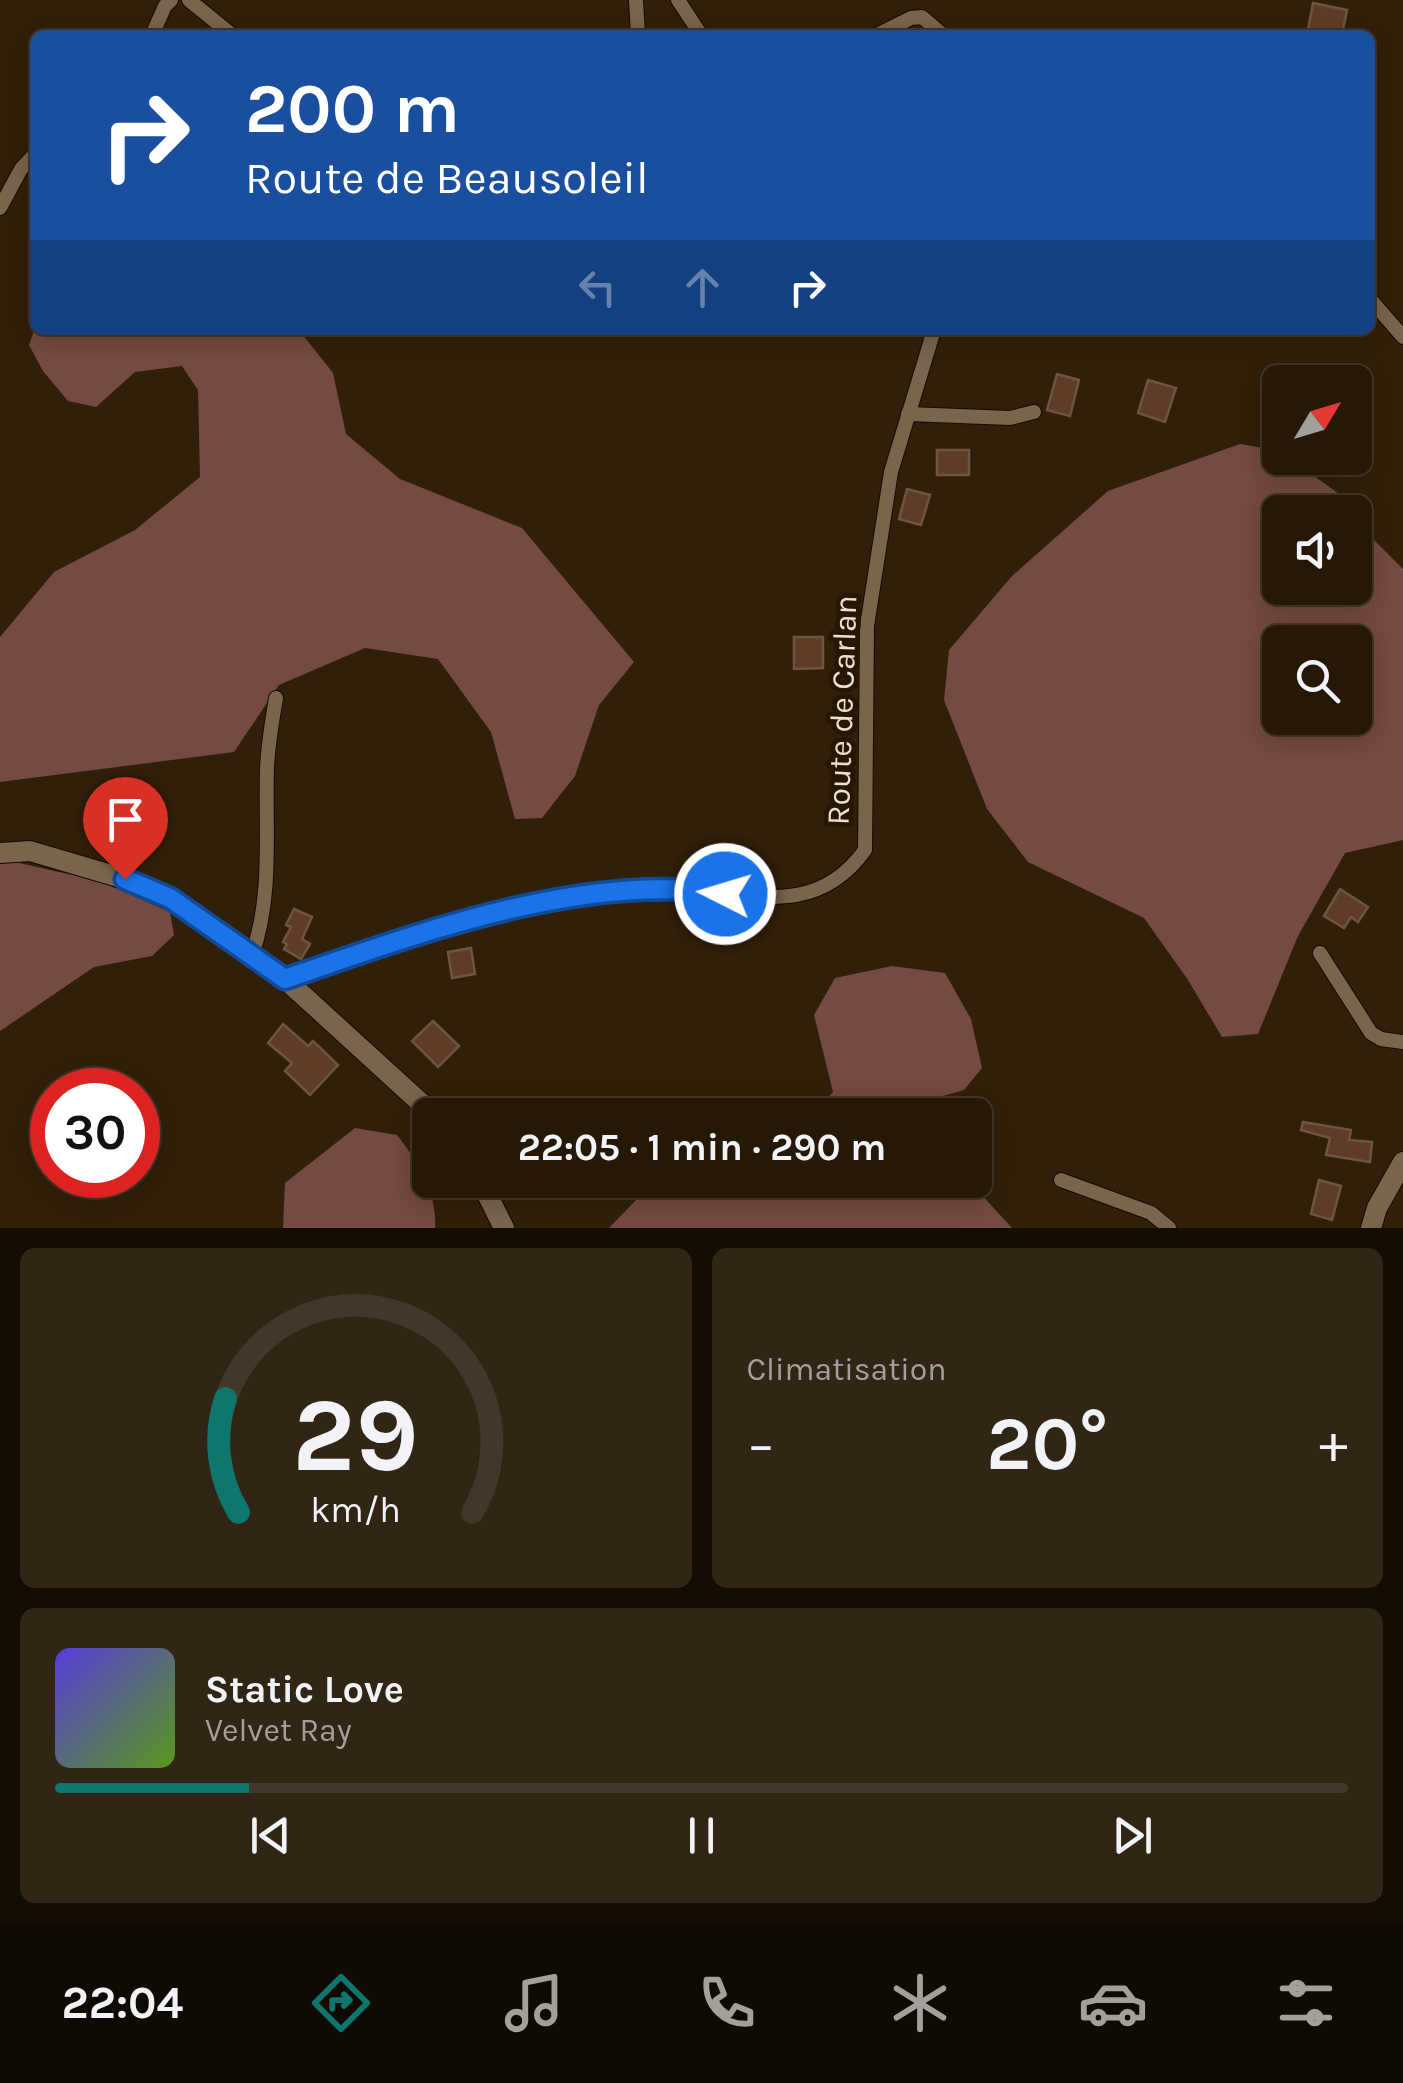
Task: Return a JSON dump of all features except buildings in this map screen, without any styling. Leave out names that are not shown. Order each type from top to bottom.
[{"type":"street","points":[[154,30],[171,0]]},
{"type":"street","points":[[188,0],[226,30]]},
{"type":"street","points":[[636,0],[638,30]]},
{"type":"street","points":[[678,0],[698,30]]},
{"type":"street","points":[[887,30],[922,17],[938,30]]},
{"type":"street","points":[[0,208],[30,159]]},
{"type":"street","points":[[1375,306],[1403,337]]},
{"type":"street","name":"Route de Carlan","points":[[285,979],[397,941],[517,908],[620,891],[696,890],[755,899],[799,895],[834,883],[852,868],[865,850],[866,626],[891,472],[932,335]]},
{"type":"street","points":[[908,414],[1010,418],[1034,412]]},
{"type":"street","points":[[252,955],[263,924],[269,816],[267,770],[276,698]]},
{"type":"street","points":[[0,854],[30,852],[125,879],[170,898],[285,979],[415,1098]]},
{"type":"street","points":[[1320,953],[1371,1033],[1403,1042]]},
{"type":"street","points":[[1371,1228],[1377,1208],[1403,1162]]},
{"type":"street","points":[[1061,1180],[1151,1212],[1169,1228]]},
{"type":"street","points":[[489,1198],[504,1228]]},
{"type":"shaded area","points":[[33,335],[303,335],[333,373],[346,434],[400,479],[522,528],[634,662],[599,705],[575,776],[542,818],[515,819],[491,732],[438,659],[365,648],[279,685],[234,752],[0,782],[0,637],[54,572],[135,530],[200,477],[198,390],[182,366],[135,372],[96,407],[68,401],[43,371],[29,345]]},
{"type":"shaded area","points":[[1240,444],[1262,448],[1262,475],[1313,475],[1341,495],[1262,495],[1262,605],[1372,605],[1372,538],[1403,569],[1403,840],[1345,853],[1298,936],[1258,1034],[1222,1037],[1144,918],[1028,862],[987,809],[944,700],[949,650],[1012,576],[1108,491]]},
{"type":"shaded area","points":[[6,860],[99,881],[170,912],[174,935],[152,956],[94,967],[0,1031],[0,862]]},
{"type":"shaded area","points":[[892,966],[945,973],[971,1019],[982,1068],[964,1090],[936,1098],[827,1098],[833,1092],[814,1015],[835,978]]},
{"type":"shaded area","points":[[355,1128],[397,1135],[412,1156],[412,1198],[432,1198],[435,1228],[283,1228],[285,1183]]},
{"type":"shaded area","points":[[984,1198],[1012,1228],[609,1228],[635,1201]]},
{"type":"route","points":[[125,879],[170,898],[285,979],[397,941],[517,908],[620,891],[696,890],[725,894]]}]
